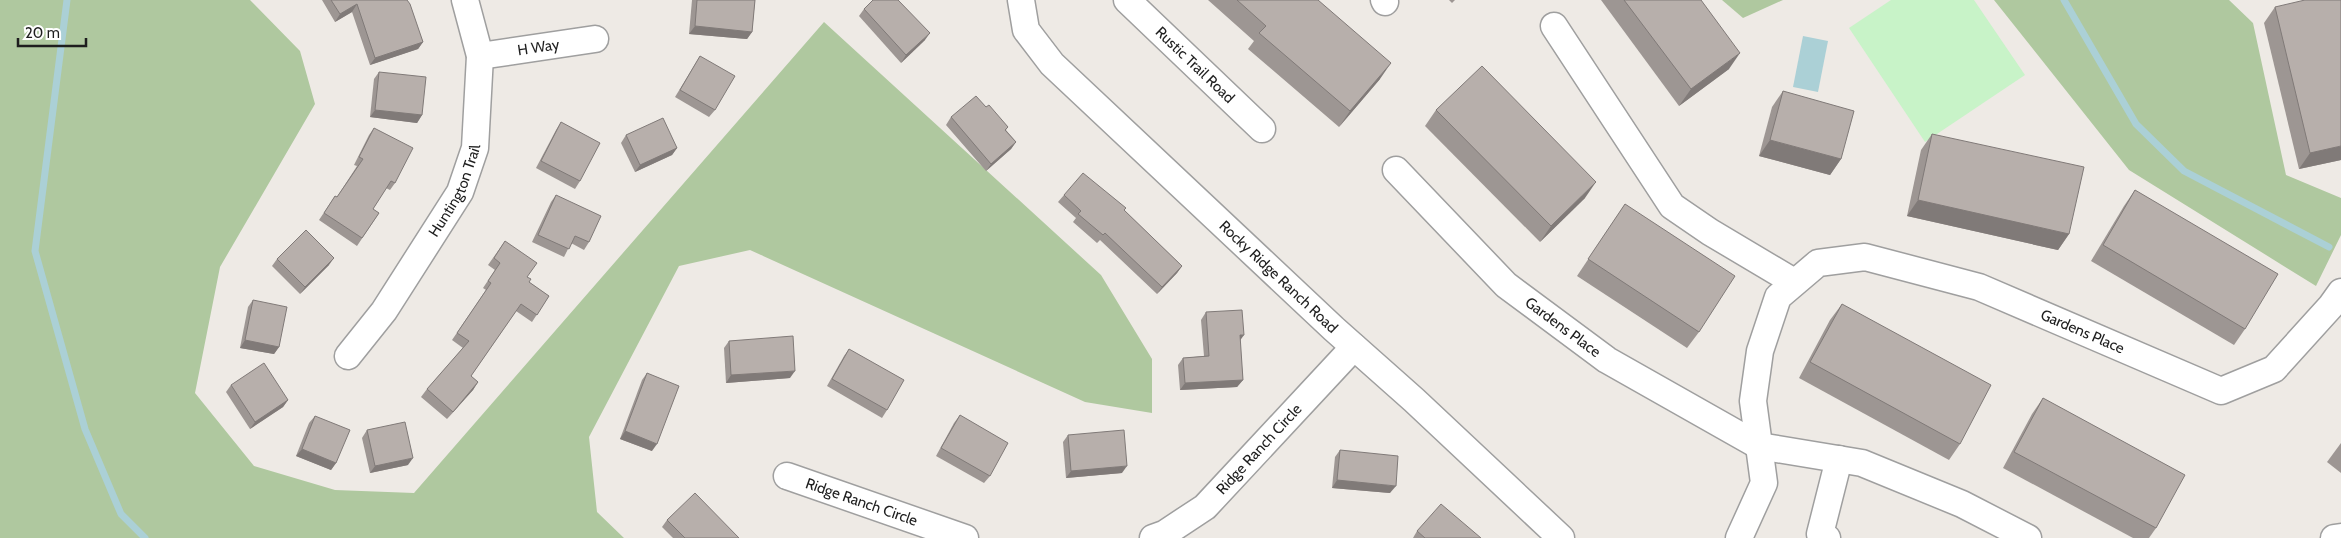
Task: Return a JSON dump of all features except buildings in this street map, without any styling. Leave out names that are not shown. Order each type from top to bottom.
[{"type":"street","name":"Huntington Trail","points":[[348,356],[384,311],[460,192],[475,148],[480,56],[465,0]]},
{"type":"street","name":"Rocky Ridge Ranch Road","points":[[1021,0],[1026,30],[1052,64],[1561,538]]},
{"type":"street","name":"Rustic Trail Road","points":[[1127,0],[1262,129]]},
{"type":"street","points":[[1554,26],[1672,206],[1710,232],[1794,282]]},
{"type":"street","name":"H Way","points":[[480,56],[595,40]]},
{"type":"street","name":"Gardens Place","points":[[1396,170],[1506,285],[1607,360],[1759,446],[1862,463],[1962,504],[2028,538]]},
{"type":"street","name":"Gardens Place","points":[[1739,538],[1764,483],[1753,401],[1760,351],[1778,297],[1818,263],[1865,257],[1979,287],[2221,390],[2274,368],[2331,306],[2341,292]]},
{"type":"street","name":"Ridge Ranch Circle","points":[[1153,538],[1164,534],[1205,507],[1354,347]]},
{"type":"street","points":[[1827,538],[1820,534],[1839,459]]},
{"type":"street","name":"Ridge Ranch Circle","points":[[787,476],[964,538]]},
{"type":"street","points":[[2334,538],[2341,537]]},
{"type":"green space","points":[[0,0],[250,0],[300,51],[315,104],[220,267],[195,393],[254,466],[335,490],[414,493],[824,22],[1101,275],[1152,359],[1152,413],[1085,402],[750,250],[679,266],[589,437],[597,512],[624,538],[0,538]]},
{"type":"green space","points":[[1722,0],[1783,0],[1743,18]]},
{"type":"green space","points":[[1891,0],[1974,0],[2025,75],[1925,142],[1849,28]]},
{"type":"green space","points":[[1994,0],[2229,0],[2253,23],[2286,175],[2341,198],[2341,235],[2316,286],[2129,170]]},
{"type":"water","points":[[1803,36],[1828,41],[1818,92],[1793,87]]},
{"type":"waterway","points":[[67,0],[35,251],[85,429],[121,514],[145,538]]},
{"type":"waterway","points":[[2064,0],[2136,124],[2184,171],[2329,247]]}]
